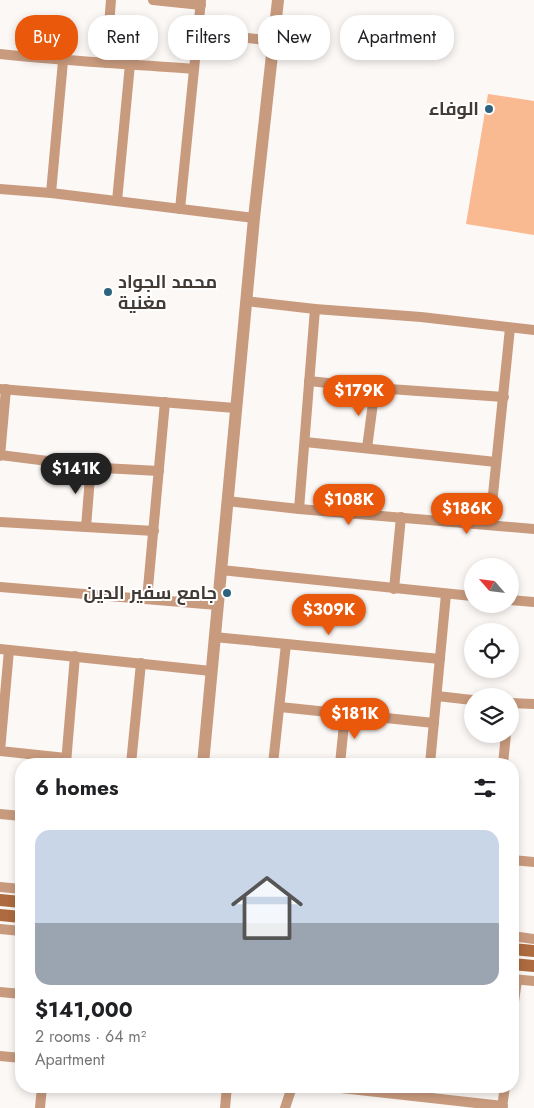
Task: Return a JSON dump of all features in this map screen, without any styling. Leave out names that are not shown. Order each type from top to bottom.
[{"type":"main road","points":[[0,900],[15,901]]},
{"type":"main road","points":[[0,915],[15,916]]},
{"type":"main road","points":[[519,950],[534,951]]},
{"type":"main road","points":[[519,965],[534,966]]},
{"type":"street","points":[[106,63],[111,0]]},
{"type":"street","points":[[153,0],[201,3]]},
{"type":"street","points":[[276,15],[278,0]]},
{"type":"street","points":[[0,54],[63,61],[130,64],[194,70]]},
{"type":"street","points":[[180,209],[195,60]]},
{"type":"street","points":[[203,758],[235,408],[271,60]]},
{"type":"street","points":[[51,193],[63,61]]},
{"type":"street","points":[[117,201],[130,64]]},
{"type":"street","points":[[0,189],[51,193],[254,218]]},
{"type":"street","points":[[246,300],[315,309],[421,317],[534,330]]},
{"type":"street","points":[[299,510],[315,309]]},
{"type":"street","points":[[490,524],[510,328]]},
{"type":"street","points":[[309,381],[375,388],[504,396]]},
{"type":"street","points":[[367,448],[375,388]]},
{"type":"street","points":[[159,471],[109,469],[0,455],[3,389],[235,408]]},
{"type":"street","points":[[148,599],[165,402]]},
{"type":"street","points":[[305,442],[496,462]]},
{"type":"street","points":[[86,527],[91,466]]},
{"type":"street","points":[[227,501],[299,510],[534,529]]},
{"type":"street","points":[[394,589],[401,517]]},
{"type":"street","points":[[0,522],[154,531]]},
{"type":"street","points":[[221,570],[464,595]]},
{"type":"street","points":[[0,587],[217,605]]},
{"type":"street","points":[[431,758],[446,594]]},
{"type":"street","points":[[519,601],[534,602]]},
{"type":"street","points":[[214,638],[440,659]]},
{"type":"street","points":[[274,758],[286,644]]},
{"type":"street","points":[[46,758],[0,751],[4,649],[211,671]]},
{"type":"street","points":[[66,758],[75,656]]},
{"type":"street","points":[[132,758],[141,663]]},
{"type":"street","points":[[437,696],[464,699]]},
{"type":"street","points":[[519,703],[534,704]]},
{"type":"street","points":[[280,708],[434,723]]},
{"type":"street","points":[[341,758],[345,714]]},
{"type":"street","points":[[504,758],[505,743]]},
{"type":"street","points":[[0,814],[15,815]]},
{"type":"street","points":[[519,861],[534,862]]},
{"type":"street","points":[[0,887],[15,888]]},
{"type":"street","points":[[0,929],[15,930]]},
{"type":"street","points":[[519,937],[534,938]]},
{"type":"street","points":[[519,980],[534,982]]},
{"type":"street","points":[[0,992],[15,993]]},
{"type":"street","points":[[0,1056],[15,1057]]},
{"type":"street","points":[[40,1108],[41,1093]]},
{"type":"street","points":[[225,1108],[226,1093]]},
{"type":"street","points":[[285,1108],[290,1093]]},
{"type":"street","points":[[383,1093],[503,1107],[504,1093]]},
{"type":"shaded area","points":[[488,94],[534,101],[534,235],[466,224]]},
{"type":"place","name":"الوفاء","points":[[489,109]]},
{"type":"place","name":"محمد الجواد مغنية","points":[[108,292]]},
{"type":"place","name":"جامع سفير الدين","points":[[227,593]]}]
